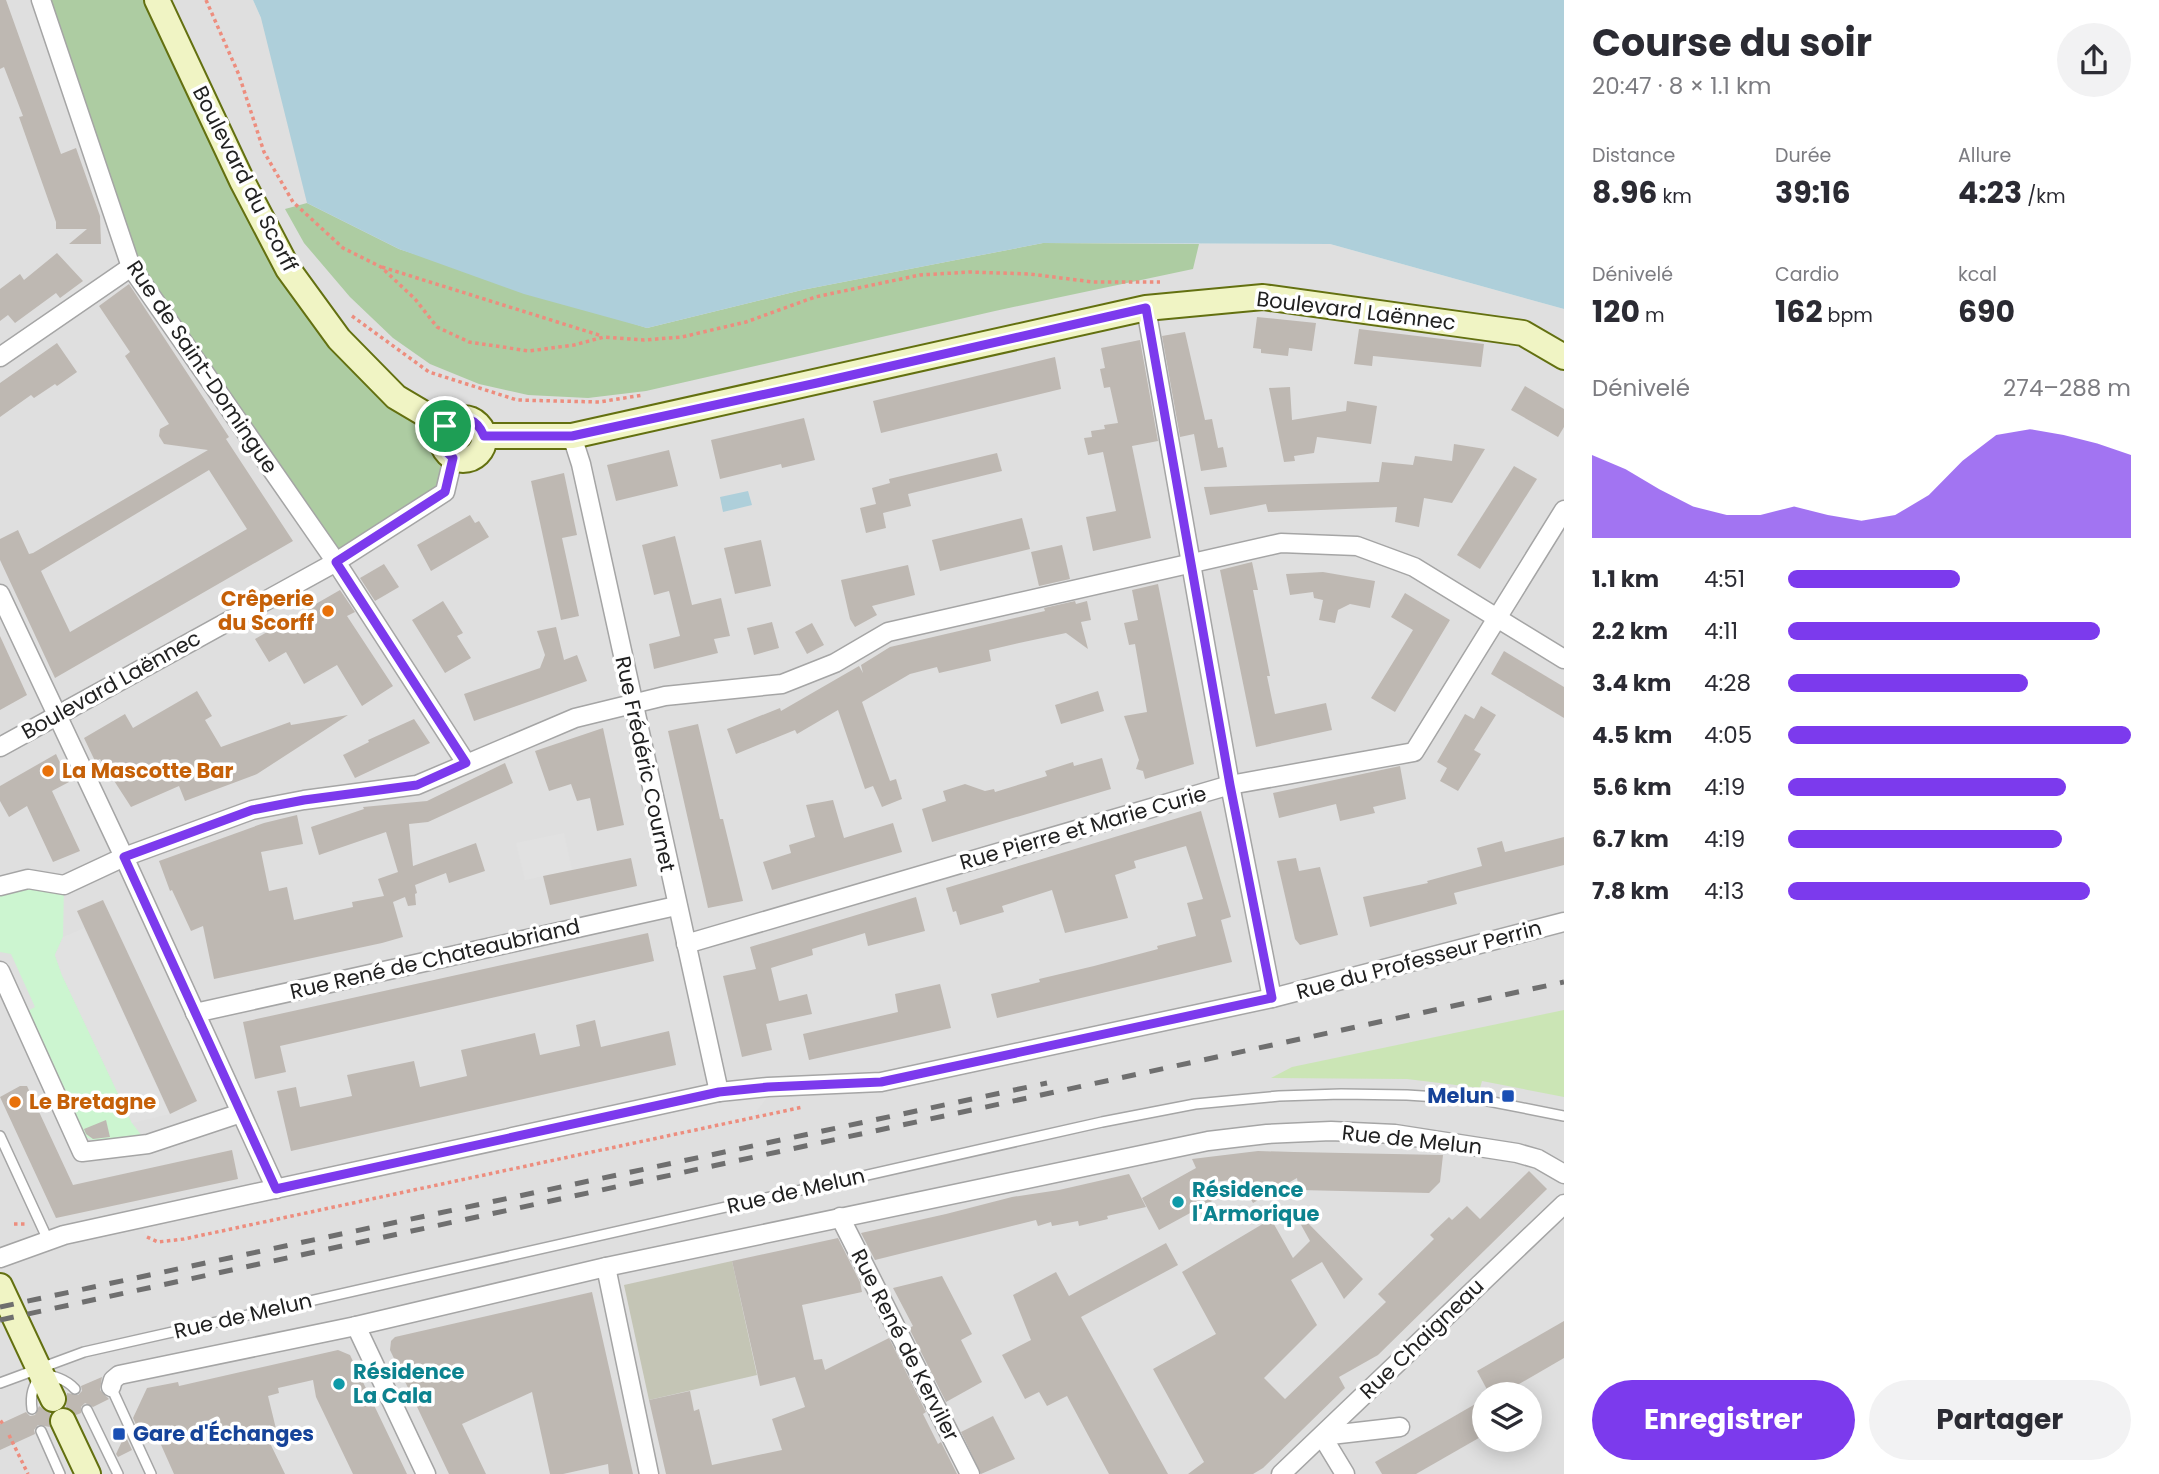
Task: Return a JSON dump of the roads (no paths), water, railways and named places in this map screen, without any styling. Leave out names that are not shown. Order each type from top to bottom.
[{"type":"main road","name":"Boulevard du Scorff","points":[[157,0],[242,181],[288,269],[339,339],[396,397],[445,426]]},
{"type":"main road","name":"Boulevard Laënnec","points":[[484,436],[572,436],[817,383],[1151,298],[1263,297],[1523,333],[1564,357]]},
{"type":"main road","points":[[463,418],[480,426],[484,436],[483,444],[475,456],[460,460],[446,452],[442,444],[445,426],[453,420],[463,418]]},
{"type":"main road","points":[[0,1286],[40,1372],[53,1410],[88,1474]]},
{"type":"street","name":"Rue de Saint-Domingue","points":[[41,0],[131,267],[336,562],[466,763]]},
{"type":"street","points":[[0,357],[131,267]]},
{"type":"street","points":[[1151,298],[1190,563],[1272,998]]},
{"type":"street","name":"Rue Frédéric Cournet","points":[[572,436],[581,464],[719,1092]]},
{"type":"street","name":"Boulevard Laënnec","points":[[0,747],[336,562],[445,492],[453,458]]},
{"type":"street","name":"Rue Pierre et Marie Curie","points":[[685,944],[1230,785],[1413,752],[1564,510]]},
{"type":"street","points":[[0,886],[28,879],[64,885],[124,857],[252,810],[417,785],[575,718],[664,696],[782,684],[835,663],[888,632],[1281,543],[1357,546],[1414,567],[1564,659]]},
{"type":"street","points":[[0,594],[276,1189]]},
{"type":"street","name":"Rue René de Chateaubriand","points":[[194,1013],[676,906]]},
{"type":"street","name":"Rue du Professeur Perrin","points":[[0,1258],[48,1240],[719,1092],[881,1082],[1272,998],[1564,922]]},
{"type":"street","points":[[0,971],[82,1152],[148,1144],[241,1113]]},
{"type":"street","name":"Rue de Melun","points":[[111,1387],[113,1380],[120,1375],[356,1326],[606,1267],[1208,1141],[1267,1134],[1331,1131],[1395,1134],[1517,1153],[1538,1159],[1564,1174]]},
{"type":"street","name":"Rue Chaigneau","points":[[1281,1474],[1564,1204]]},
{"type":"street","name":"Rue René de Kerviler","points":[[841,1217],[970,1474]]},
{"type":"street","points":[[606,1267],[649,1474]]},
{"type":"street","points":[[356,1326],[426,1474]]},
{"type":"street","points":[[1345,1474],[1322,1436],[1400,1427]]},
{"type":"lane","name":"Rue de Melun","points":[[0,1383],[40,1372],[85,1352],[1076,1128],[1195,1104],[1279,1096],[1407,1095],[1483,1100],[1564,1116]]},
{"type":"lane","points":[[0,1136],[48,1240]]},
{"type":"lane","points":[[111,1387],[150,1474]]},
{"type":"lane","points":[[53,1410],[60,1474]]},
{"type":"lane","points":[[87,1410],[118,1474]]},
{"type":"water","points":[[253,0],[1564,0],[1564,309],[1330,244],[1043,243],[802,290],[647,328],[524,294],[399,249],[307,203],[261,18]]},
{"type":"water","points":[[748,491],[752,505],[723,512],[720,497]]},
{"type":"railway","points":[[0,1320],[1564,982]]},
{"type":"railway","points":[[0,1307],[1047,1083]]},
{"type":"place","name":"Crêperie du Scorff","points":[[328,611]]},
{"type":"place","name":"La Mascotte Bar","points":[[48,771]]},
{"type":"place","name":"Melun","points":[[1508,1096]]},
{"type":"place","name":"Le Bretagne","points":[[15,1102]]},
{"type":"place","name":"Résidence l'Armorique","points":[[1178,1202]]},
{"type":"place","name":"Résidence La Cala","points":[[339,1384]]},
{"type":"place","name":"Gare d'Échanges","points":[[119,1434]]}]
